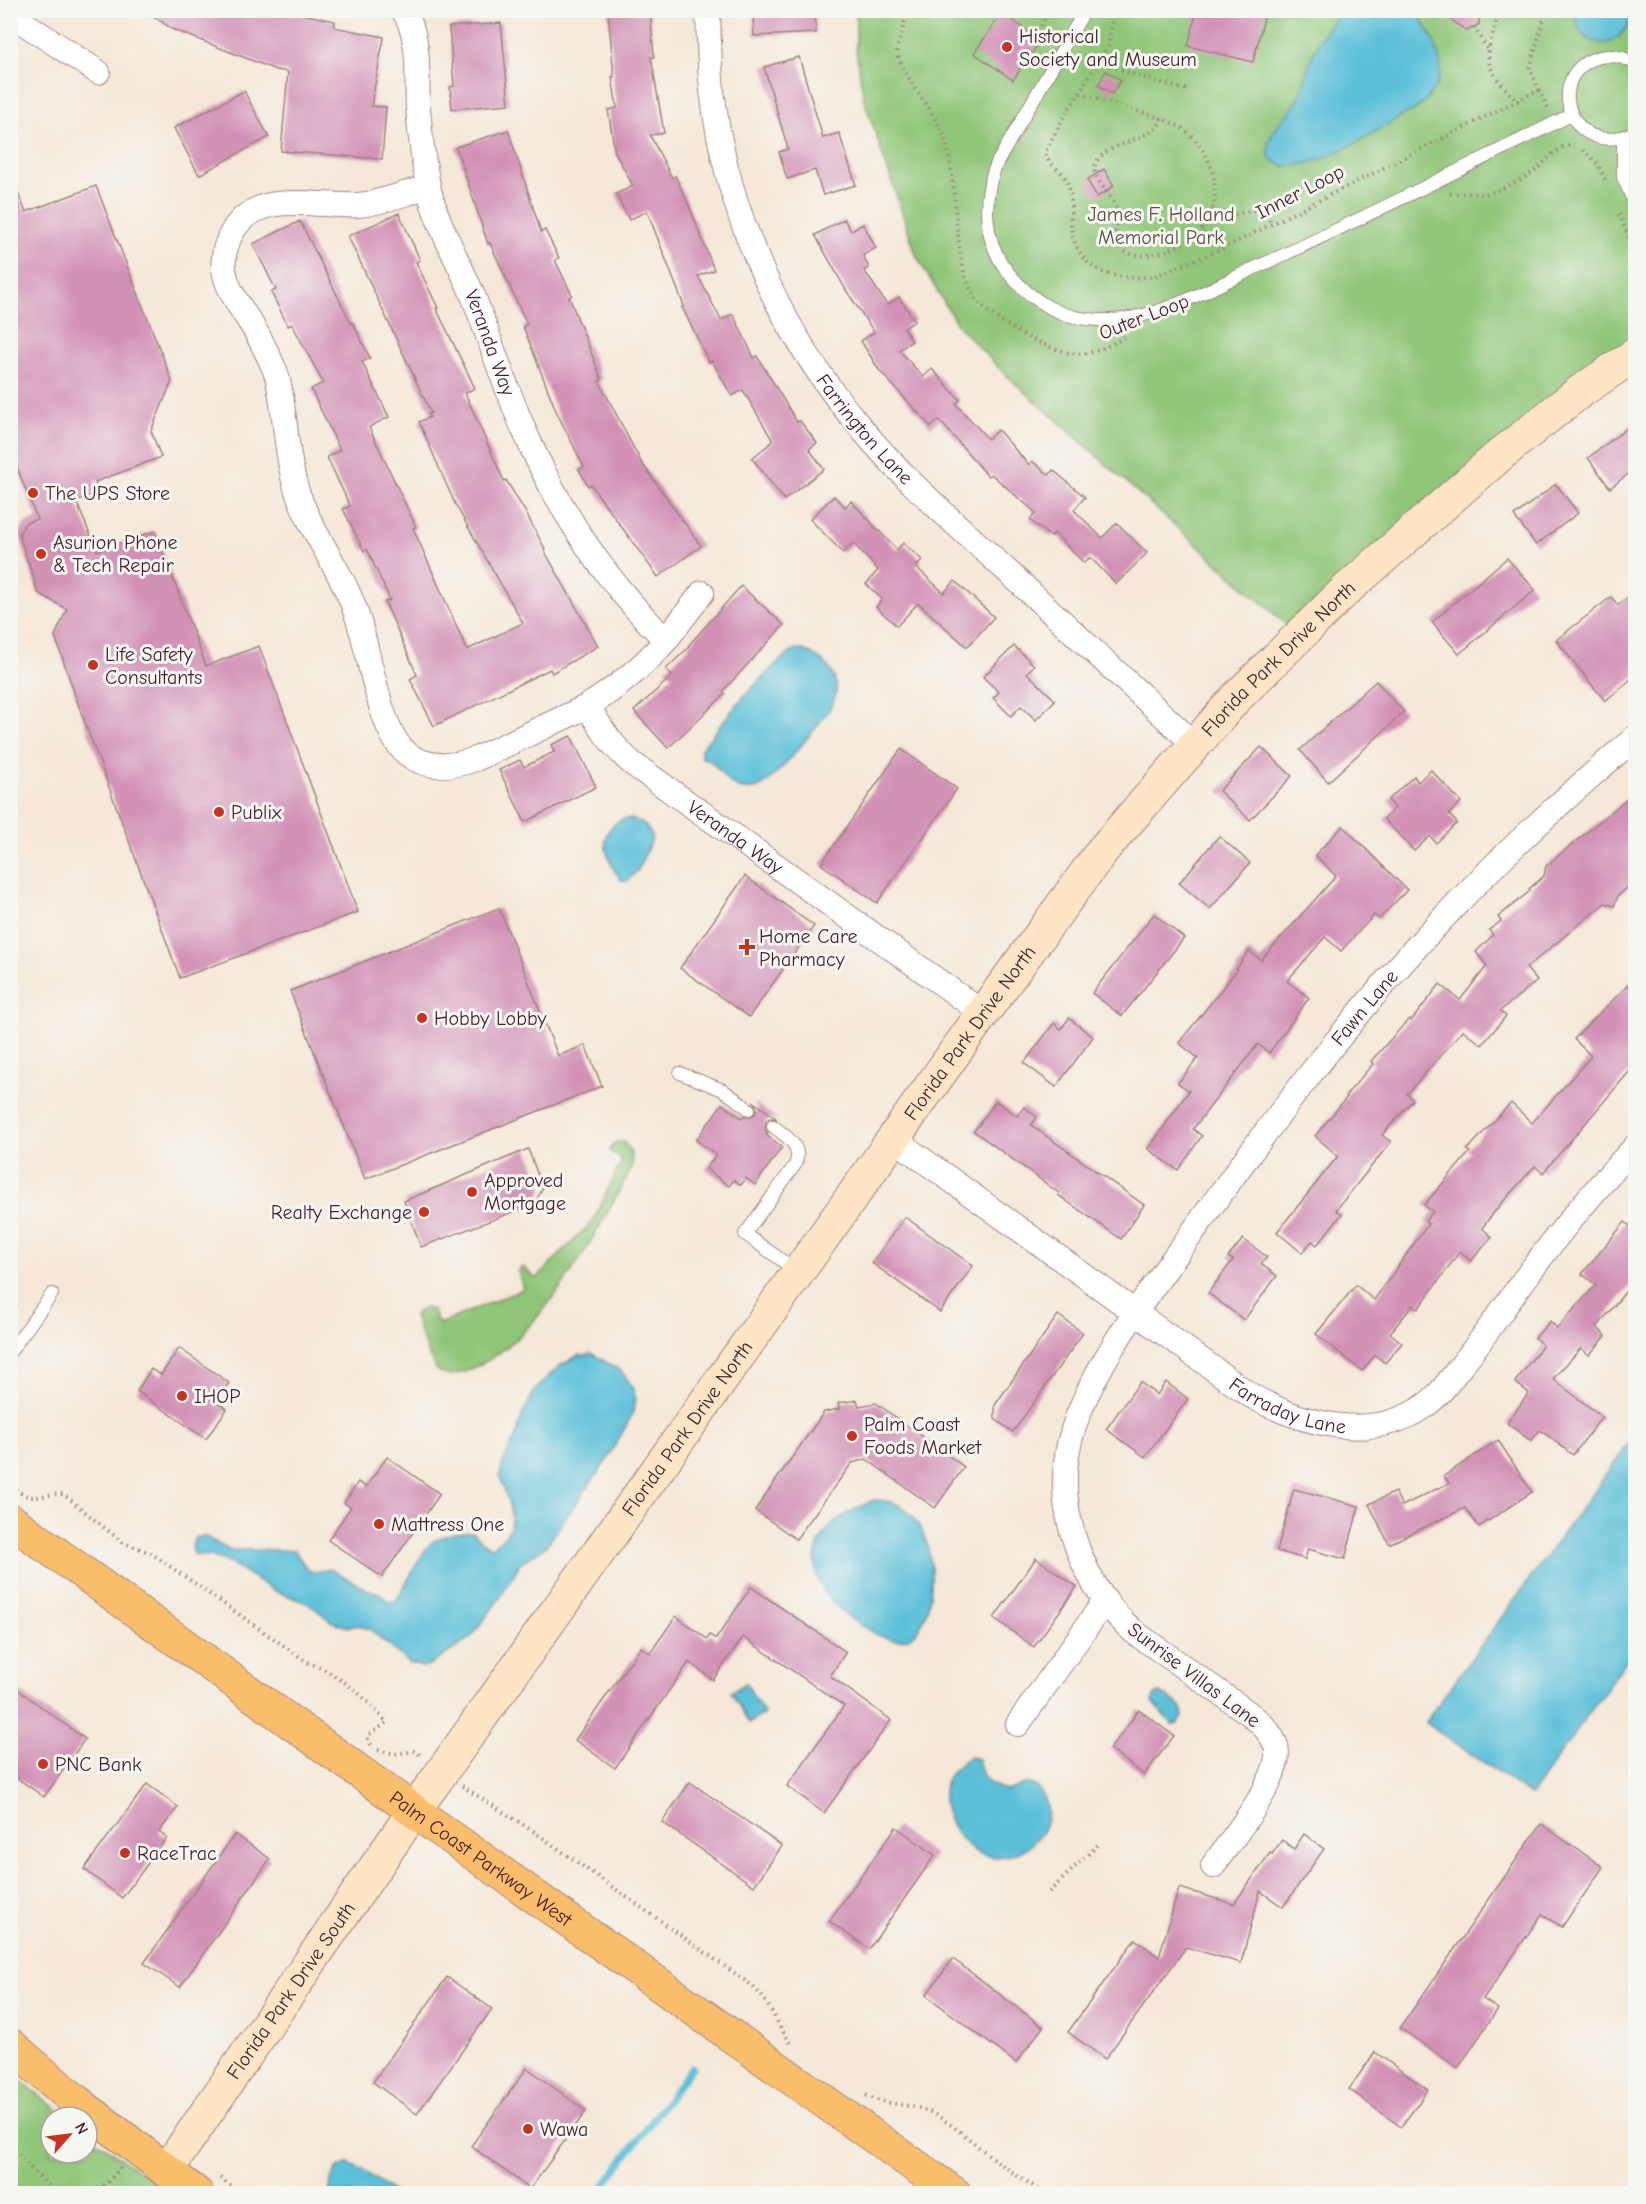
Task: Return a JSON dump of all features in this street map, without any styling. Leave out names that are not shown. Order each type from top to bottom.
[{"type":"main road","name":"Palm Coast Parkway West","points":[[10,1520],[414,1811],[955,2193]]},
{"type":"main road","points":[[10,2045],[72,2098],[166,2170],[207,2184]]},
{"type":"street","name":"Veranda Way","points":[[403,10],[410,21],[416,42],[418,109],[428,187],[524,429],[545,476],[597,563],[644,619],[666,640]]},
{"type":"street","name":"Farrington Lane","points":[[708,10],[713,97],[724,159],[746,228],[767,279],[780,308],[815,368],[860,428],[916,487],[1194,744]]},
{"type":"street","points":[[10,14],[98,72]]},
{"type":"street","points":[[428,187],[364,204],[292,202],[279,203],[254,212],[241,220],[226,245],[224,268],[232,295],[263,344],[276,375],[296,487],[317,537],[350,596],[367,649],[387,726],[404,751],[413,759],[443,766],[459,765],[476,759],[588,706],[618,687],[647,662],[702,593]]},
{"type":"street","name":"Florida Park Drive North","points":[[414,1811],[1088,869],[1194,744],[1273,660],[1413,529],[1500,455],[1561,406],[1635,354]]},
{"type":"street","name":"Veranda Way","points":[[588,706],[610,743],[633,764],[983,1013]]},
{"type":"street","name":"Fawn Lane","points":[[1135,1313],[1296,1092],[1397,969],[1444,916],[1520,839],[1635,737]]},
{"type":"street","name":"Farraday Lane","points":[[894,1139],[1250,1395],[1294,1417],[1323,1424],[1348,1426],[1373,1425],[1403,1418],[1422,1408],[1448,1383],[1559,1233],[1635,1146]]},
{"type":"street","name":"Sunrise Villas Lane","points":[[1135,1313],[1080,1410],[1068,1448],[1065,1470],[1069,1518],[1086,1568],[1105,1601],[1119,1619],[1259,1721],[1270,1733],[1276,1745],[1276,1764],[1269,1783],[1213,1866]]},
{"type":"street","points":[[1018,1724],[1105,1601]]},
{"type":"street","name":"Florida Park Drive South","points":[[166,2170],[414,1811]]},
{"type":"lane","points":[[1085,10],[997,164],[990,179],[986,211],[992,243],[1004,268],[1026,292],[1053,311],[1070,317],[1087,320],[1124,319],[1142,315],[1200,294],[1321,238],[1571,115]]},
{"type":"lane","points":[[1635,64],[1614,56],[1599,57],[1586,63],[1576,73],[1569,86],[1568,100],[1571,115],[1587,133],[1610,140],[1623,138],[1635,132]]},
{"type":"lane","points":[[1623,138],[1635,160]]},
{"type":"lane","points":[[1623,138],[1623,177],[1635,207]]},
{"type":"lane","points":[[680,1073],[723,1090],[749,1109]]},
{"type":"lane","points":[[773,1126],[791,1141],[797,1149],[798,1157],[795,1165],[745,1234],[799,1272]]},
{"type":"lane","points":[[10,1352],[52,1294]]},
{"type":"path","name":"Outer Loop","points":[[908,10],[897,54],[944,137],[951,165],[961,263],[965,276],[981,306],[1026,336],[1055,350],[1073,354],[1102,350],[1135,332]]},
{"type":"path","points":[[1036,37],[1049,10]]},
{"type":"path","name":"Inner Loop","points":[[1114,10],[1110,40],[1045,152],[1047,161],[1061,171],[1067,182],[1071,194],[1073,235],[1081,256],[1091,266],[1113,274],[1134,277],[1155,276],[1210,255],[1539,90],[1530,68],[1546,10]]},
{"type":"path","points":[[1488,51],[1498,10]]},
{"type":"path","points":[[1474,27],[1488,51],[1492,70],[1517,102]]},
{"type":"path","points":[[1099,61],[1132,74],[1190,91]]},
{"type":"path","points":[[1080,93],[1164,119],[1180,127],[1192,136],[1209,159],[1214,179],[1214,201],[1204,226],[1197,235],[1163,253],[1135,255],[1124,251],[1117,243],[1117,209],[1095,172],[1095,165],[1099,159],[1113,150],[1152,133],[1164,119]]},
{"type":"path","points":[[1442,196],[1470,192],[1484,194],[1496,190],[1533,172],[1551,155],[1567,145],[1574,144],[1581,148],[1598,164]]},
{"type":"path","points":[[1211,212],[1236,214],[1263,208],[1271,223]]},
{"type":"path","points":[[10,1486],[26,1497],[63,1494],[122,1542],[152,1553],[307,1662],[333,1673],[354,1690],[387,1723],[373,1731],[368,1737],[376,1749],[395,1754],[415,1751]]},
{"type":"path","points":[[471,1793],[533,1831],[750,1984],[768,2002],[785,2035],[795,2046]]},
{"type":"path","points":[[1049,1892],[1098,1845]]},
{"type":"path","points":[[858,2090],[880,2102],[914,2106],[931,2113],[957,2128],[1023,2179],[1047,2193]]},
{"type":"path","points":[[10,2146],[58,2193]]},
{"type":"path","points":[[87,2193],[106,2184],[122,2165]]},
{"type":"path","points":[[207,2184],[231,2186],[251,2193]]},
{"type":"green space","name":"James F. Holland Memorial Park","points":[[856,11],[1635,11],[1635,351],[1290,628],[1005,374],[958,326],[917,257],[864,99],[856,51]]},
{"type":"green space","points":[[616,1142],[623,1142],[630,1151],[631,1169],[565,1282],[522,1333],[498,1354],[460,1373],[446,1375],[438,1371],[418,1329],[414,1316],[417,1312],[425,1308],[432,1310],[439,1324],[523,1289],[518,1271],[523,1267],[536,1279],[593,1221],[622,1160],[610,1151]]},
{"type":"green space","points":[[10,2071],[51,2105],[39,2105],[39,2165],[99,2165],[99,2143],[170,2193],[11,2193]]},
{"type":"water","points":[[1343,10],[1415,11],[1437,49],[1440,74],[1437,83],[1417,108],[1348,147],[1305,164],[1289,166],[1280,164],[1270,159],[1269,141],[1277,126],[1295,106],[1320,41]]},
{"type":"water","points":[[1635,10],[1622,33],[1607,43],[1596,42],[1586,37],[1577,23],[1576,11]]},
{"type":"water","points":[[796,649],[812,654],[826,665],[835,680],[835,697],[814,730],[769,780],[756,789],[738,788],[730,783],[712,762],[701,757],[701,749],[745,695],[780,660]]},
{"type":"water","points":[[624,819],[642,823],[652,839],[638,870],[627,881],[621,880],[616,872],[607,855],[606,846],[609,831]]},
{"type":"water","points":[[591,1353],[621,1371],[631,1384],[636,1399],[632,1415],[607,1460],[545,1547],[521,1562],[500,1598],[472,1636],[430,1665],[423,1667],[409,1663],[371,1630],[359,1625],[349,1627],[333,1622],[309,1604],[273,1590],[231,1563],[211,1556],[195,1555],[193,1542],[195,1538],[204,1536],[229,1550],[294,1550],[308,1570],[314,1572],[331,1569],[366,1589],[381,1594],[388,1602],[396,1601],[423,1554],[435,1540],[451,1534],[473,1532],[491,1547],[502,1539],[511,1523],[511,1514],[500,1475],[522,1416],[535,1390],[558,1367],[579,1355],[584,1356]]},
{"type":"water","points":[[1635,1435],[1635,1648],[1531,1795],[1425,1722]]},
{"type":"water","points":[[874,1500],[894,1503],[912,1515],[927,1543],[931,1577],[927,1610],[917,1631],[906,1639],[889,1639],[881,1636],[844,1613],[825,1593],[816,1570],[815,1558],[824,1534],[843,1516]]},
{"type":"water","points":[[746,1683],[764,1714],[749,1723],[731,1692]]},
{"type":"water","points":[[1159,1693],[1171,1699],[1181,1709],[1183,1717],[1178,1723],[1172,1724],[1152,1702],[1154,1696]]},
{"type":"water","points":[[969,1757],[978,1759],[983,1776],[988,1782],[1001,1789],[1007,1791],[1027,1783],[1036,1787],[1042,1794],[1047,1809],[1046,1823],[1038,1837],[1027,1847],[1012,1854],[996,1857],[980,1853],[965,1843],[956,1832],[945,1807],[946,1781],[952,1772]]},
{"type":"water","points":[[348,2164],[362,2170],[395,2193],[330,2193],[333,2175],[343,2165]]},
{"type":"building","points":[[145,10],[283,10],[335,21],[334,27],[384,37],[371,106],[386,107],[382,159],[281,151],[288,72],[276,70],[172,29]]},
{"type":"building","points":[[608,10],[650,10],[654,57],[651,57],[664,133],[650,135],[672,178],[675,176],[688,203],[714,270],[698,276],[721,320],[733,314],[754,358],[757,356],[797,422],[800,421],[817,443],[809,449],[824,469],[784,500],[752,458],[773,441],[743,390],[732,396],[712,361],[709,362],[682,307],[684,306],[647,211],[629,220],[616,194],[633,186],[615,152],[608,110],[617,108],[612,77],[614,77]]},
{"type":"building","points":[[753,10],[815,10],[816,33],[754,36]]},
{"type":"building","points":[[1197,10],[1266,10],[1253,62],[1188,46]]},
{"type":"building","points":[[1437,10],[1479,10],[1479,24],[1467,31]]},
{"type":"building","name":"Historical Society and Museum","points":[[1002,13],[1041,40],[1013,80],[974,53]]},
{"type":"building","points":[[501,23],[509,104],[452,109],[450,87],[454,86],[449,27]]},
{"type":"building","points":[[799,57],[823,138],[839,133],[856,185],[823,195],[815,170],[787,179],[779,152],[788,149],[764,67]]},
{"type":"building","points":[[1106,71],[1121,80],[1112,94],[1098,85]]},
{"type":"building","points":[[244,91],[269,137],[199,175],[174,128]]},
{"type":"building","points":[[508,130],[541,232],[545,230],[559,258],[555,260],[572,295],[569,297],[602,380],[599,381],[641,462],[701,546],[658,577],[591,485],[588,486],[579,469],[584,467],[557,413],[523,326],[527,324],[490,243],[488,244],[456,147]]},
{"type":"building","points":[[1104,169],[1114,186],[1097,197],[1087,180]]},
{"type":"building","points":[[10,175],[26,212],[96,186],[172,381],[151,431],[161,457],[95,482],[98,492],[76,501],[97,551],[155,531],[206,666],[259,646],[358,912],[180,978],[55,636],[67,609],[38,593],[19,534],[25,523],[37,519],[10,449]]},
{"type":"building","points":[[399,213],[420,260],[416,262],[475,388],[465,393],[504,481],[506,480],[526,513],[598,646],[552,673],[550,669],[434,726],[410,679],[417,675],[385,602],[390,600],[367,549],[364,551],[343,509],[350,506],[327,457],[340,450],[311,389],[323,383],[292,324],[288,326],[271,292],[276,290],[253,244],[300,221],[370,358],[362,362],[389,417],[369,427],[416,527],[413,528],[467,650],[523,623],[455,504],[419,422],[430,417],[428,414],[431,413],[348,236]]},
{"type":"building","points":[[844,219],[851,231],[863,224],[876,248],[863,255],[869,268],[864,270],[887,305],[899,297],[915,321],[904,328],[912,341],[899,350],[923,377],[932,369],[960,400],[956,404],[988,439],[998,430],[1029,465],[1032,461],[1049,475],[1053,470],[1085,497],[1074,510],[1102,538],[1117,523],[1147,553],[1116,584],[1090,557],[1084,563],[1054,533],[1051,537],[1030,520],[1036,513],[991,474],[988,476],[939,420],[931,427],[879,370],[861,341],[874,332],[846,290],[815,235]]},
{"type":"building","points":[[1635,422],[1635,469],[1610,488],[1588,458]]},
{"type":"building","points":[[1556,484],[1578,513],[1536,545],[1514,516]]},
{"type":"building","points":[[834,496],[845,507],[851,501],[897,550],[903,543],[922,560],[916,567],[944,593],[955,581],[994,617],[967,647],[918,603],[897,626],[876,607],[882,599],[866,584],[878,570],[853,543],[843,553],[810,519]]},
{"type":"building","points":[[1507,558],[1535,590],[1459,654],[1432,622]]},
{"type":"building","points":[[741,586],[784,625],[723,691],[725,694],[668,748],[634,711],[672,676],[666,669],[689,647]]},
{"type":"building","points":[[1635,592],[1635,676],[1605,701],[1556,640],[1611,597],[1618,605]]},
{"type":"building","points":[[1014,646],[1034,665],[1027,673],[1055,700],[1036,720],[1021,706],[1011,716],[993,698],[999,692],[983,677]]},
{"type":"building","points":[[1376,681],[1404,712],[1328,782],[1300,750]]},
{"type":"building","points":[[571,736],[596,787],[525,822],[499,770],[520,760],[524,767],[554,752],[551,745]]},
{"type":"building","points":[[1261,747],[1292,776],[1250,820],[1219,791]]},
{"type":"building","points":[[901,749],[957,789],[877,903],[821,864]]},
{"type":"building","points":[[1431,770],[1461,802],[1449,814],[1457,823],[1436,843],[1430,836],[1414,851],[1384,819],[1395,808],[1388,800],[1414,776],[1418,782]]},
{"type":"building","points":[[1635,792],[1635,881],[1618,896],[1614,906],[1605,903],[1526,968],[1537,981],[1500,1011],[1506,1016],[1482,1045],[1463,1030],[1407,1094],[1413,1100],[1382,1135],[1391,1142],[1336,1210],[1342,1214],[1317,1245],[1312,1241],[1302,1253],[1277,1232],[1338,1156],[1315,1136],[1373,1064],[1371,1061],[1409,1019],[1411,1021],[1440,984],[1460,1000],[1487,966],[1476,952],[1493,935],[1489,930],[1501,921],[1498,917],[1530,891],[1529,889],[1544,876],[1546,866]]},
{"type":"building","points":[[1343,826],[1407,890],[1379,919],[1374,915],[1341,951],[1325,937],[1287,981],[1309,998],[1269,1053],[1258,1044],[1193,1129],[1202,1136],[1178,1170],[1148,1149],[1189,1091],[1178,1083],[1198,1058],[1179,1043],[1237,970],[1249,951],[1261,960],[1336,876],[1315,855]]},
{"type":"building","points":[[1219,836],[1250,863],[1210,909],[1179,883]]},
{"type":"building","name":"Home Care Pharmacy","points":[[745,876],[814,926],[749,1017],[680,968]]},
{"type":"building","name":"Hobby Lobby","points":[[499,908],[558,1056],[585,1045],[602,1086],[365,1179],[290,991]]},
{"type":"building","points":[[1154,914],[1184,938],[1122,1016],[1092,993]]},
{"type":"building","points":[[1635,978],[1635,1065],[1543,1173],[1535,1166],[1499,1206],[1482,1228],[1492,1237],[1471,1261],[1460,1251],[1418,1309],[1413,1305],[1390,1333],[1402,1343],[1385,1363],[1375,1355],[1362,1371],[1316,1334],[1356,1285],[1374,1300],[1428,1224],[1425,1221],[1433,1212],[1424,1205],[1470,1152],[1467,1150],[1511,1103],[1532,1123],[1591,1056],[1574,1039]]},
{"type":"building","points":[[1069,1018],[1093,1037],[1056,1087],[1024,1063],[1054,1023],[1061,1029]]},
{"type":"building","points":[[996,1101],[1017,1116],[1024,1107],[1037,1117],[1031,1125],[1144,1205],[1121,1239],[1058,1195],[1059,1193],[974,1131]]},
{"type":"building","points":[[754,1102],[777,1119],[770,1118],[766,1121],[765,1129],[768,1133],[766,1135],[782,1147],[755,1185],[746,1178],[741,1185],[734,1180],[729,1186],[706,1169],[716,1155],[696,1140],[722,1104],[742,1118],[755,1114],[757,1109]]},
{"type":"building","name":"Approved Mortgage","points":[[528,1149],[543,1188],[534,1204],[421,1247],[404,1201]]},
{"type":"building","points":[[905,1217],[973,1266],[940,1312],[872,1263]]},
{"type":"building","points":[[1625,1222],[1635,1230],[1635,1280],[1597,1327],[1606,1336],[1589,1355],[1581,1348],[1553,1379],[1602,1417],[1573,1455],[1540,1430],[1531,1441],[1507,1423],[1529,1393],[1515,1382],[1543,1345],[1535,1338],[1550,1321],[1557,1328],[1596,1285],[1582,1274]]},
{"type":"building","points":[[1243,1239],[1267,1257],[1261,1264],[1277,1276],[1244,1320],[1208,1293],[1233,1260],[1228,1257]]},
{"type":"building","points":[[1058,1315],[1083,1333],[1013,1432],[995,1419],[995,1405]]},
{"type":"building","name":"IHOP","points":[[179,1348],[229,1383],[216,1401],[227,1409],[206,1439],[137,1391],[151,1369],[161,1375]]},
{"type":"building","points":[[1140,1382],[1157,1395],[1166,1382],[1188,1399],[1145,1457],[1106,1429]]},
{"type":"building","points":[[857,1400],[859,1406],[876,1403],[964,1467],[935,1508],[866,1459],[852,1463],[796,1539],[755,1510],[824,1412],[839,1409],[838,1403]]},
{"type":"building","points":[[1498,1440],[1532,1492],[1479,1527],[1465,1508],[1389,1544],[1369,1504],[1395,1492],[1402,1506],[1449,1483],[1444,1476]]},
{"type":"building","name":"Mattress One","points":[[387,1457],[440,1494],[382,1577],[328,1540],[351,1507],[344,1503],[358,1482],[366,1487]]},
{"type":"building","points":[[1294,1489],[1359,1506],[1345,1559],[1308,1549],[1305,1559],[1277,1551]]},
{"type":"building","points":[[1036,1558],[1077,1587],[1034,1647],[994,1618]]},
{"type":"building","points":[[751,1587],[846,1652],[830,1676],[891,1720],[824,1813],[787,1786],[844,1706],[743,1637],[713,1680],[689,1662],[615,1768],[575,1740],[641,1647],[650,1653],[676,1616],[707,1639],[710,1635],[716,1639]]},
{"type":"building","points":[[10,1684],[85,1739],[44,1797],[10,1773]]},
{"type":"building","points":[[1139,1710],[1174,1736],[1144,1775],[1110,1749]]},
{"type":"building","points":[[690,1782],[782,1846],[754,1886],[662,1822]]},
{"type":"building","name":"RaceTrac","points":[[147,1784],[178,1807],[159,1832],[167,1838],[122,1898],[84,1869]]},
{"type":"building","points":[[1541,1824],[1603,1867],[1562,1927],[1542,1914],[1483,1999],[1498,2009],[1458,2068],[1400,2028]]},
{"type":"building","points":[[896,1827],[935,1855],[869,1949],[829,1921]]},
{"type":"building","name":"RaceTrac","points":[[235,1834],[270,1859],[180,1987],[144,1963]]},
{"type":"building","points":[[1304,1834],[1324,1849],[1283,1907],[1260,1891],[1241,1963],[1186,1947],[1105,2059],[1068,2032],[1135,1939],[1159,1957],[1179,1888],[1234,1904],[1282,1840],[1294,1849]]},
{"type":"building","points":[[953,1959],[1043,2027],[1016,2063],[926,1995]]},
{"type":"building","points":[[447,1977],[492,2009],[417,2114],[373,2082]]},
{"type":"building","points":[[1375,2052],[1428,2090],[1401,2127],[1349,2089]]},
{"type":"building","name":"Wawa","points":[[527,2068],[586,2111],[530,2189],[471,2146]]},
{"type":"waterway","points":[[598,2194],[692,2067]]},
{"type":"place","name":"Historical Society and Museum","points":[[1007,47]]},
{"type":"place","name":"The UPS Store","points":[[33,493]]},
{"type":"place","name":"Asurion Phone & Tech Repair","points":[[41,554]]},
{"type":"place","name":"Life Safety Consultants","points":[[93,665]]},
{"type":"place","name":"Publix","points":[[219,812]]},
{"type":"place","name":"Home Care Pharmacy","points":[[747,947]]},
{"type":"place","name":"Hobby Lobby","points":[[422,1018]]},
{"type":"place","name":"Approved Mortgage","points":[[472,1192]]},
{"type":"place","name":"Realty Exchange","points":[[424,1212]]},
{"type":"place","name":"IHOP","points":[[182,1396]]},
{"type":"place","name":"Palm Coast Foods Market","points":[[852,1436]]},
{"type":"place","name":"Mattress One","points":[[379,1524]]},
{"type":"place","name":"PNC Bank","points":[[43,1764]]},
{"type":"place","name":"RaceTrac","points":[[125,1853]]},
{"type":"place","name":"Wawa","points":[[528,2129]]}]
